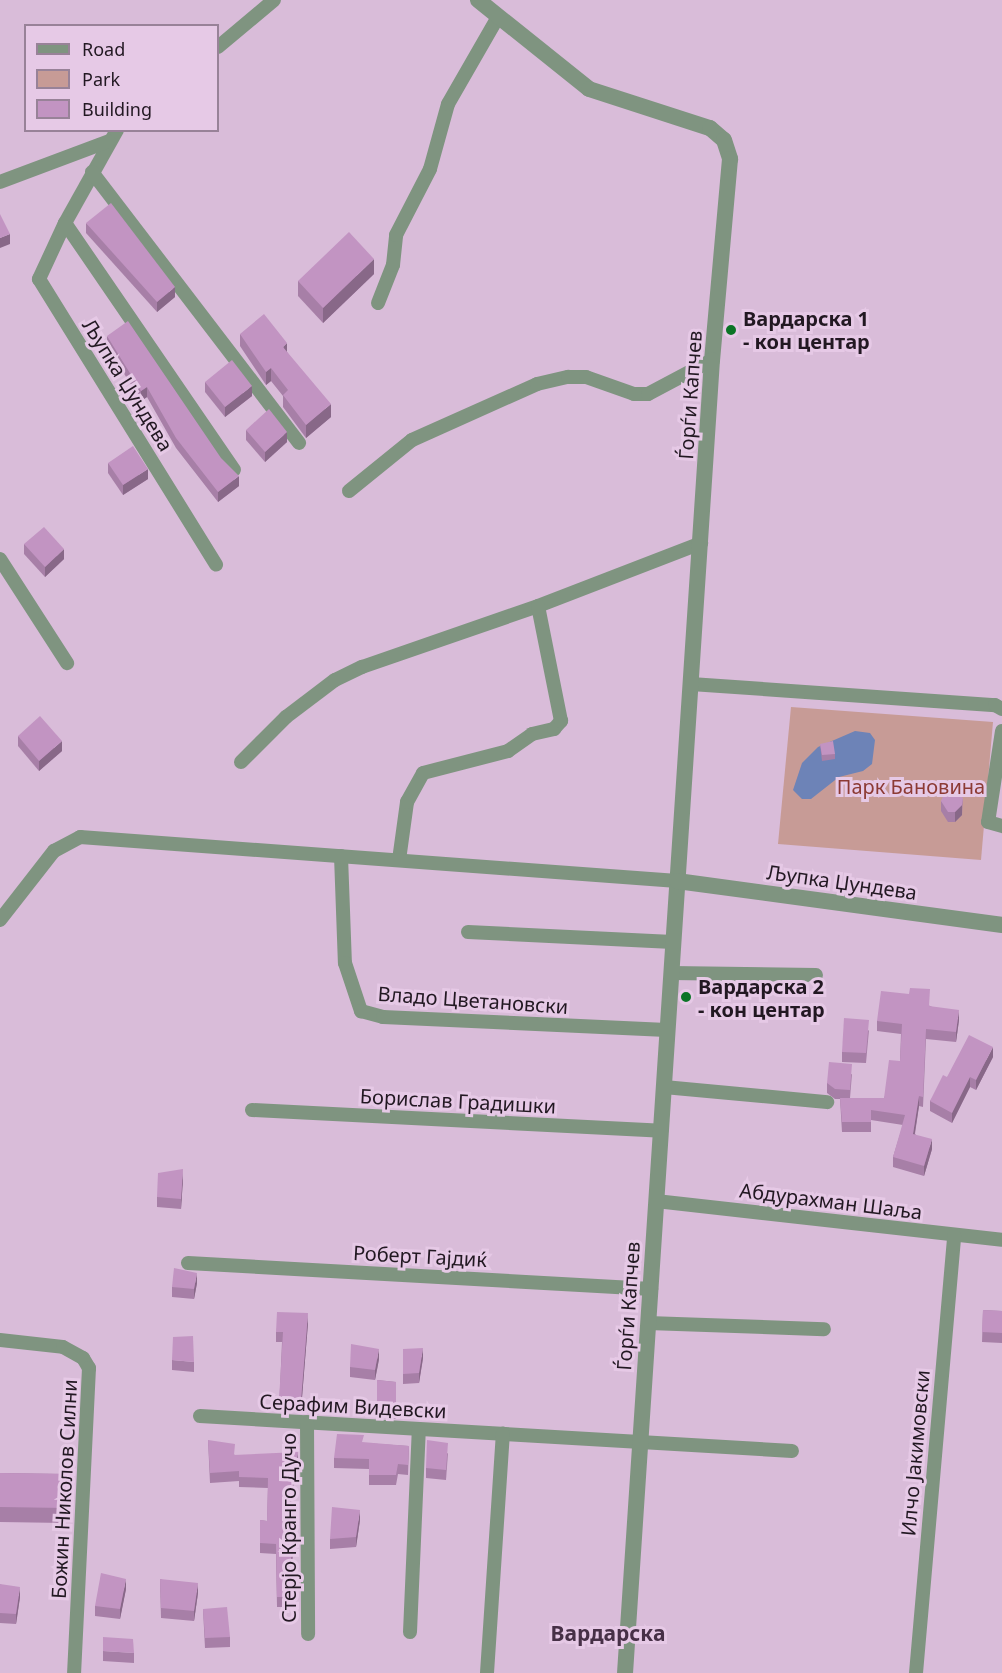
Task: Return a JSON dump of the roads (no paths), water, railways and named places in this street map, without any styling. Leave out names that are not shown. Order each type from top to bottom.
[{"type":"street","points":[[219,46],[274,0]]},
{"type":"street","name":"Ѓорѓи Капчев","points":[[478,0],[589,89],[710,128],[729,150],[712,360],[625,1673]]},
{"type":"street","points":[[378,303],[393,265],[396,235],[430,169],[448,104],[498,17]]},
{"type":"street","name":"Љупка Џундева","points":[[113,136],[41,269],[39,279],[43,289],[216,564]]},
{"type":"street","name":"Љупка Џундева","points":[[0,182],[113,136]]},
{"type":"street","points":[[92,172],[299,443]]},
{"type":"street","name":"Љупка Џундева","points":[[65,223],[234,470]]},
{"type":"street","points":[[349,491],[412,440],[537,384],[568,377],[586,377],[634,394],[648,394],[712,360]]},
{"type":"street","points":[[241,762],[286,717],[335,680],[362,667],[538,606],[701,543]]},
{"type":"street","points":[[0,559],[67,663]]},
{"type":"street","points":[[399,860],[407,802],[423,773],[508,751],[532,734],[554,729],[561,721],[538,606]]},
{"type":"street","points":[[692,684],[1000,705]]},
{"type":"street","points":[[1002,731],[988,819],[990,824],[1002,826]]},
{"type":"street","points":[[0,920],[54,851],[80,837],[677,881]]},
{"type":"street","name":"Владо Цветановски","points":[[341,856],[345,963],[362,1011],[382,1017],[668,1030]]},
{"type":"street","name":"Љупка Џундева","points":[[677,881],[1002,925]]},
{"type":"street","points":[[468,932],[673,942]]},
{"type":"street","points":[[671,973],[816,975]]},
{"type":"street","points":[[664,1087],[827,1102]]},
{"type":"street","name":"Борислав Градишки","points":[[252,1110],[661,1131]]},
{"type":"street","name":"Абдурахман Шаља","points":[[656,1201],[1002,1240]]},
{"type":"street","name":"Илчо Јакимовски","points":[[916,1673],[954,1236]]},
{"type":"street","name":"Роберт Гајдиќ","points":[[188,1263],[651,1289]]},
{"type":"street","points":[[648,1323],[824,1329]]},
{"type":"street","name":"Божин Николов Силни","points":[[0,1340],[63,1347],[83,1358],[89,1368],[74,1673]]},
{"type":"street","name":"Серафим Видевски","points":[[200,1416],[792,1451]]},
{"type":"street","name":"Стерјо Кранго Дучо","points":[[308,1422],[308,1634]]},
{"type":"street","points":[[410,1632],[419,1429]]},
{"type":"street","points":[[487,1673],[503,1434]]},
{"type":"water","points":[[855,731],[870,733],[875,740],[872,764],[863,771],[839,777],[811,799],[802,799],[793,790],[802,763],[818,747]]},
{"type":"place","name":"Вардарска 1 - кон центар","points":[[731,330]]},
{"type":"place","name":"Вардарска 2 - кон центар","points":[[686,997]]},
{"type":"district","name":"Вардарска","points":[[608,1633]]},
{"type":"park label","name":"Парк Бановина","points":[[911,786]]}]
